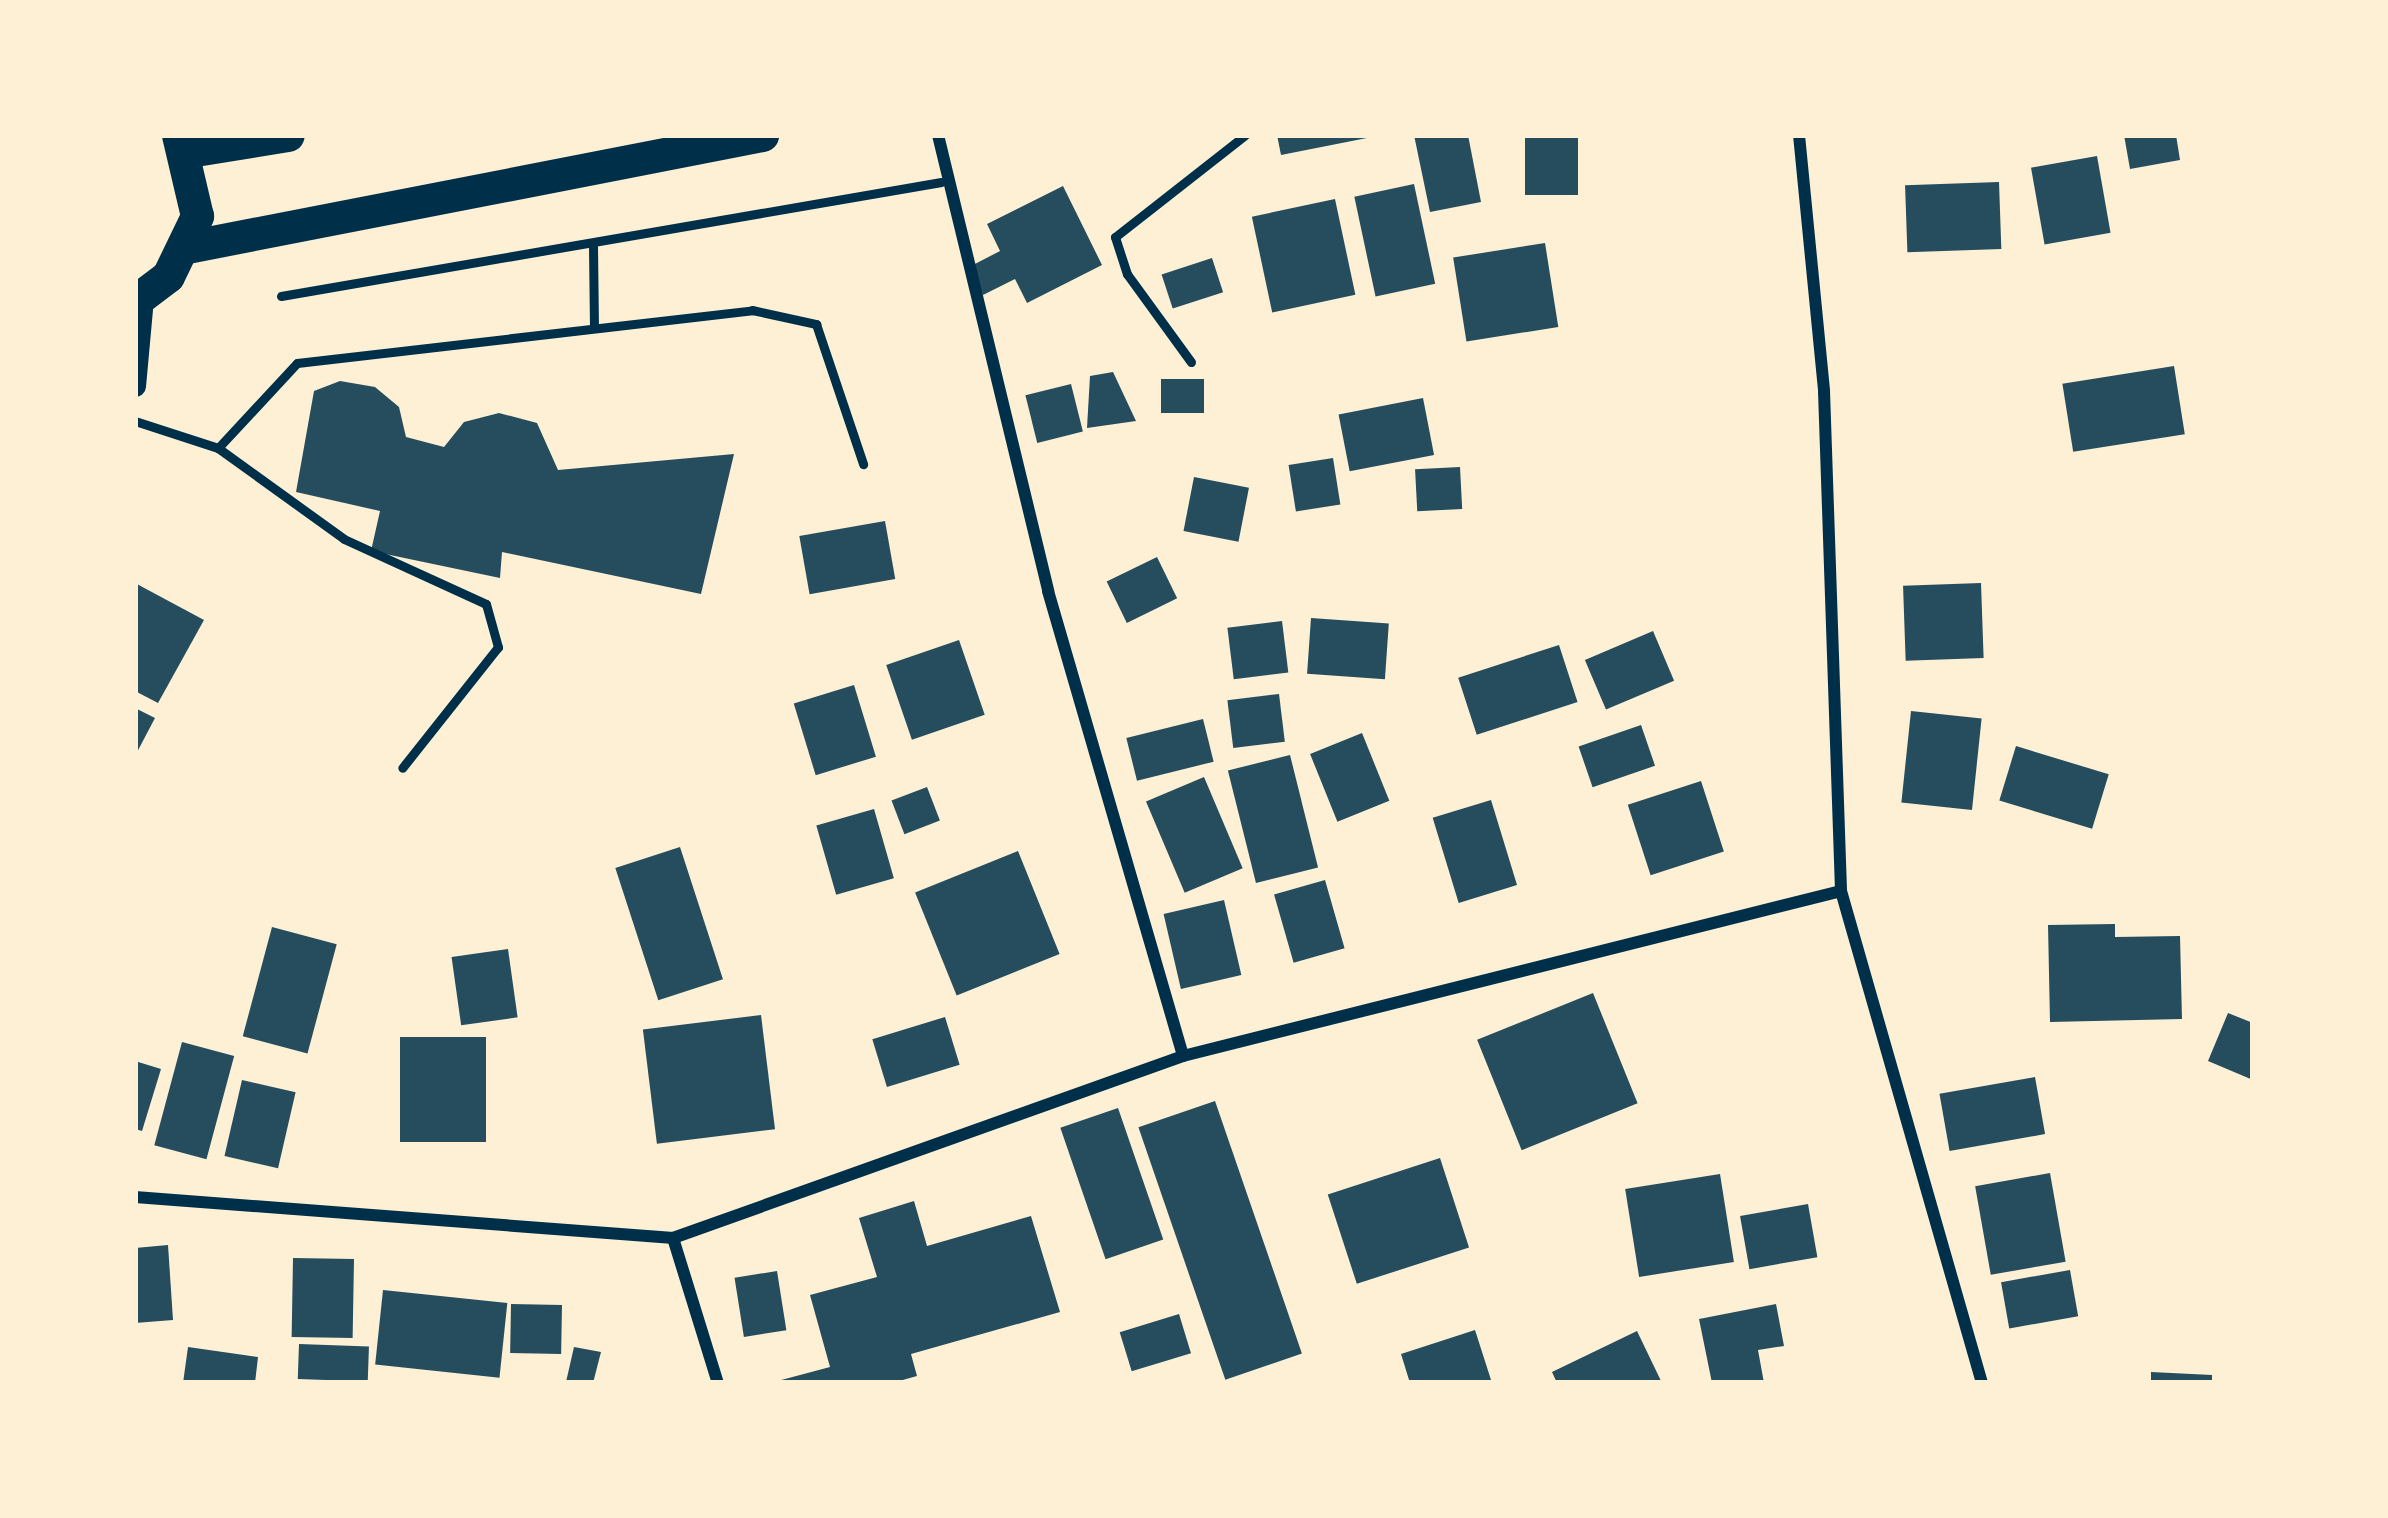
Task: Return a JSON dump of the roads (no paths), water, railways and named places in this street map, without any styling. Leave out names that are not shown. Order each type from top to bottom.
[{"type":"highway","points":[[188,248],[197,183],[183,143],[288,135]]},
{"type":"highway","points":[[139,299],[188,248],[762,135]]},
{"type":"street","points":[[938,135],[940,182],[1183,1056]]},
{"type":"street","points":[[1799,135],[1824,391],[1841,891],[1982,1383]]},
{"type":"street","points":[[135,386],[139,299]]},
{"type":"street","points":[[135,1197],[673,1238],[1183,1056],[1841,891]]},
{"type":"street","points":[[673,1238],[718,1383]]},
{"type":"lane","points":[[1191,362],[1127,274],[1115,237],[1245,135]]},
{"type":"lane","points":[[281,296],[592,246],[940,182]]},
{"type":"lane","points":[[592,246],[594,326]]},
{"type":"lane","points":[[218,448],[296,363],[594,326],[794,313],[816,324],[863,464]]},
{"type":"lane","points":[[135,421],[218,448],[344,539],[486,604],[498,646],[402,768]]}]
